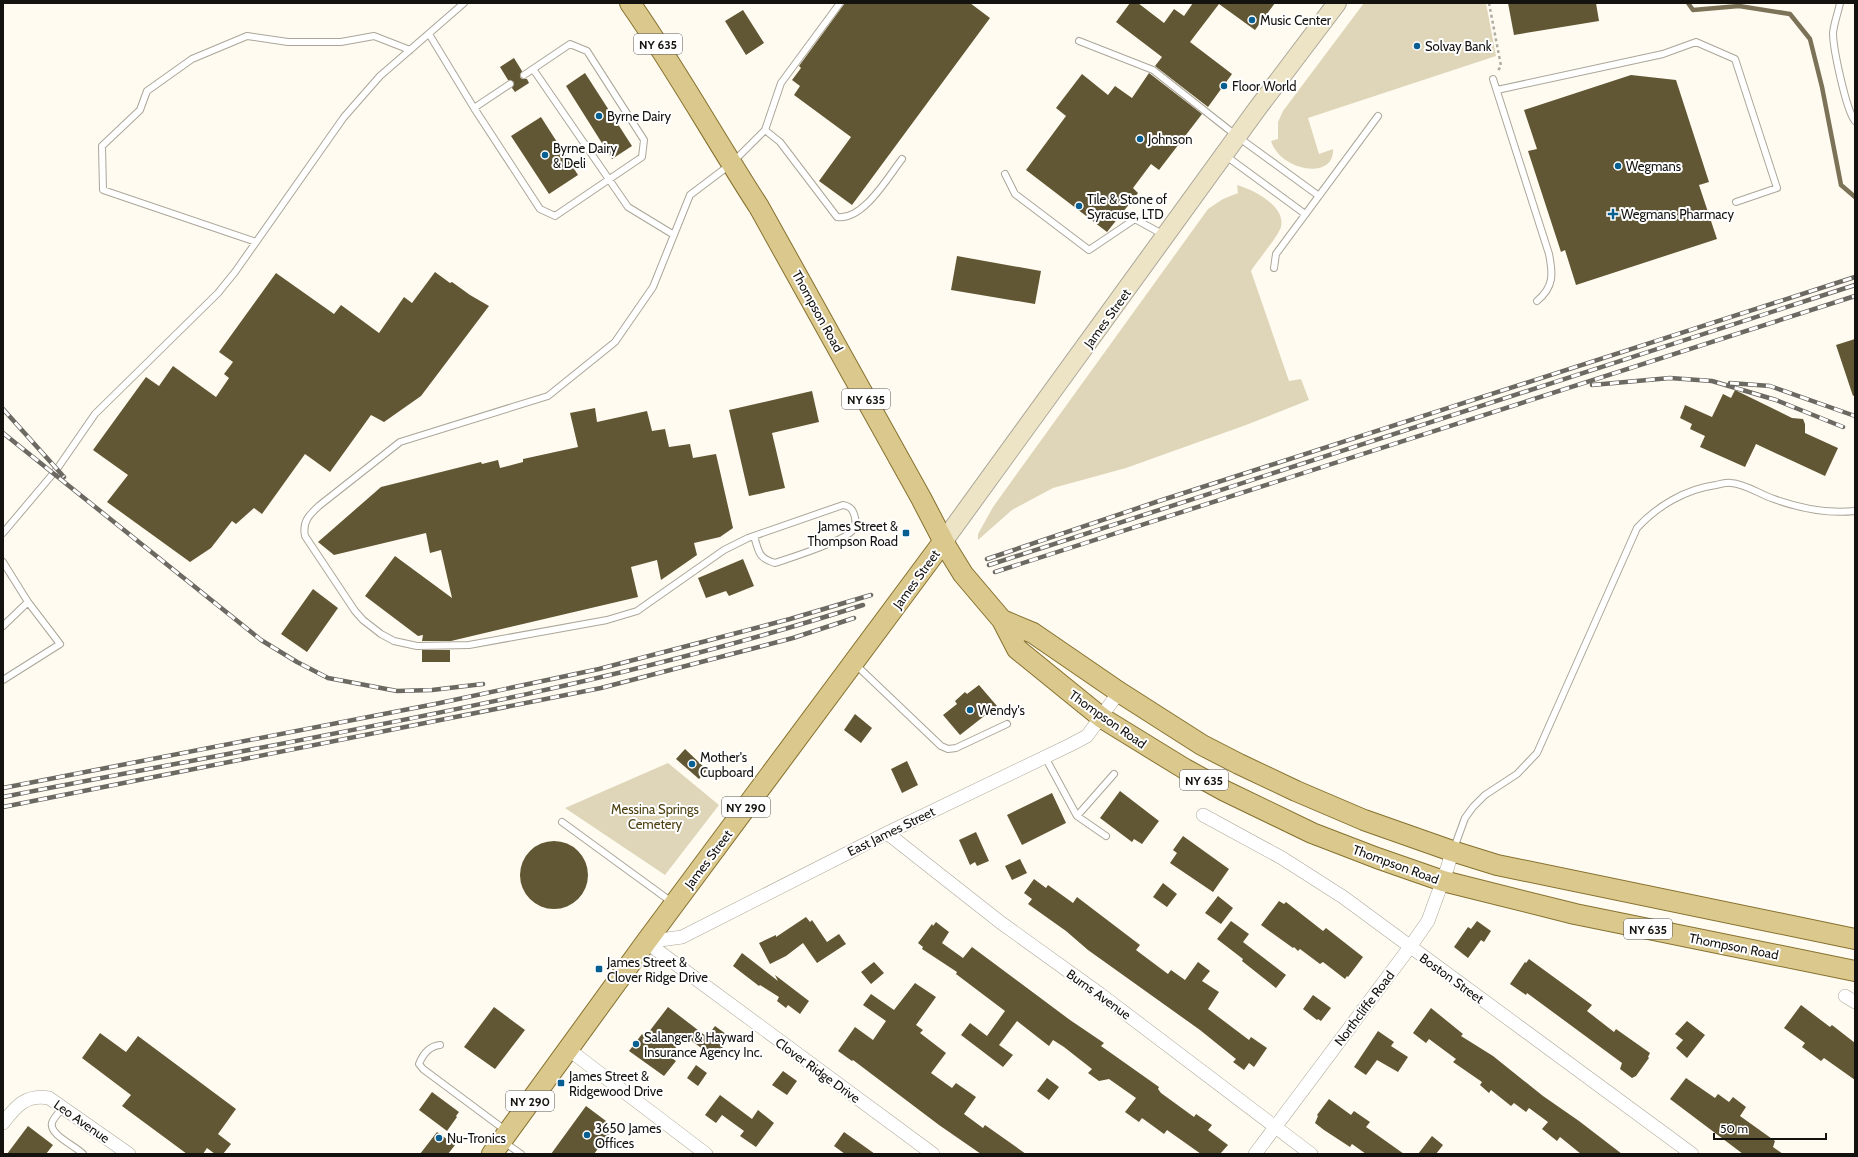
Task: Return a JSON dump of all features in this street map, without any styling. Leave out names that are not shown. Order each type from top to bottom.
[{"type":"main road","name":"Thompson Road","points":[[630,3],[659,44],[731,164],[759,207],[921,498],[943,542],[963,574],[1002,620],[1017,649],[1102,718],[1185,770],[1312,833],[1443,881],[1575,914],[1855,971]]},
{"type":"main road","name":"James Street","points":[[501,1142],[646,942],[943,542],[1337,3]]},
{"type":"main road","name":"Thompson Road","points":[[1002,620],[1033,633],[1119,692],[1202,745],[1296,791],[1364,820],[1496,865],[1855,939]]},
{"type":"street","name":"East James Street","points":[[646,942],[682,937],[887,832],[1087,736],[1102,718],[1119,692]]},
{"type":"street","name":"Boston Street","points":[[1203,815],[1282,858],[1343,897],[1692,1154]]},
{"type":"street","name":"Burns Avenue","points":[[887,832],[1000,922],[1100,994],[1311,1154]]},
{"type":"street","name":"Northcliffe Road","points":[[1256,1154],[1428,921],[1443,881],[1452,851]]},
{"type":"street","name":"Clover Ridge Drive","points":[[646,942],[933,1154]]},
{"type":"street","points":[[568,1049],[706,1154]]},
{"type":"street","name":"Leo Avenue","points":[[3,1123],[21,1102],[39,1096],[49,1098],[129,1154]]},
{"type":"lane","points":[[3,533],[57,469],[95,414],[218,293],[256,242],[344,116],[380,76],[464,3]]},
{"type":"lane","points":[[754,536],[760,555],[765,560],[775,563],[846,537],[855,527],[857,521],[854,511],[850,506],[843,506],[754,536],[724,550],[637,611],[607,620],[469,645],[416,646],[394,641],[363,620],[355,611],[305,536],[303,527],[311,513],[400,442],[548,396],[616,342],[653,287],[690,195],[731,164],[765,130],[781,83],[840,3]]},
{"type":"lane","points":[[1840,3],[1834,23],[1834,40],[1849,110],[1855,121]]},
{"type":"lane","points":[[429,34],[474,108],[540,210],[555,216],[642,157],[644,140],[587,51],[570,44],[524,75]]},
{"type":"lane","points":[[256,242],[103,190],[102,146],[140,110],[147,91],[192,59],[247,36],[288,42],[340,42],[374,36],[410,50]]},
{"type":"lane","points":[[1079,41],[1153,70],[1238,137],[1319,196]]},
{"type":"lane","points":[[1497,90],[1663,54],[1696,42],[1735,59],[1777,188],[1736,202]]},
{"type":"lane","points":[[532,69],[628,208],[674,235]]},
{"type":"lane","points":[[1493,79],[1547,247],[1553,271],[1552,282],[1537,301]]},
{"type":"lane","points":[[474,108],[510,84]]},
{"type":"lane","points":[[1274,268],[1276,254],[1378,116]]},
{"type":"lane","points":[[765,130],[780,142],[837,217],[842,218],[865,207],[902,159]]},
{"type":"lane","points":[[1225,155],[1305,214]]},
{"type":"lane","points":[[1004,174],[1015,194],[1073,240],[1089,250],[1134,219],[1166,236]]},
{"type":"lane","points":[[1452,851],[1465,818],[1473,807],[1484,795],[1517,774],[1537,753],[1637,528],[1645,519],[1674,498],[1702,487],[1730,482],[1772,499],[1797,507],[1843,512],[1855,511]]},
{"type":"lane","points":[[3,562],[28,602],[60,644],[3,680]]},
{"type":"lane","points":[[3,626],[28,602]]},
{"type":"lane","points":[[854,662],[941,746],[948,749],[956,748],[1007,724]]},
{"type":"lane","points":[[1045,757],[1076,816],[1106,836]]},
{"type":"lane","points":[[1076,816],[1114,774]]},
{"type":"lane","points":[[562,822],[674,904]]},
{"type":"lane","points":[[440,1045],[430,1048],[422,1057],[419,1064],[501,1142],[521,1154]]},
{"type":"lane","points":[[63,1107],[52,1123],[53,1129],[56,1134],[83,1154]]},
{"type":"path","points":[[1489,3],[1501,66],[1493,79]]},
{"type":"path","points":[[597,965],[602,969]]},
{"type":"green space","points":[[1364,3],[1486,3],[1496,56],[1308,118],[1319,154],[1333,149],[1331,159],[1326,165],[1317,168],[1306,168],[1285,160],[1277,152],[1271,141],[1278,139],[1278,122],[1283,111]]},
{"type":"green space","points":[[1237,185],[1260,195],[1279,212],[1281,227],[1272,243],[1251,271],[1289,381],[1301,379],[1309,400],[1246,425],[1126,468],[1053,488],[1012,510],[978,540],[978,534],[993,507],[1208,209],[1223,199],[1238,193]]},
{"type":"green space","name":"Messina Springs Cemetery","points":[[668,763],[719,805],[665,875],[565,808]]},
{"type":"building","points":[[845,3],[970,3],[990,18],[852,205],[819,181],[851,137],[794,95],[800,86],[792,80],[801,68],[799,66]]},
{"type":"building","points":[[1130,3],[1138,3],[1164,23],[1174,9],[1184,16],[1193,3],[1275,3],[1255,30],[1219,4],[1190,42],[1232,74],[1208,107],[1155,66],[1162,57],[1116,22]]},
{"type":"building","points":[[1508,3],[1596,3],[1599,21],[1514,35]]},
{"type":"building","points":[[743,10],[764,43],[746,55],[725,21]]},
{"type":"building","points":[[514,58],[522,71],[520,77],[522,79],[527,79],[529,83],[515,92],[512,88],[514,82],[508,80],[500,67]]},
{"type":"building","name":"Byrne Dairy","points":[[585,73],[632,146],[612,159],[566,86]]},
{"type":"building","points":[[1149,73],[1202,114],[1159,170],[1151,164],[1133,188],[1138,193],[1107,232],[1026,170],[1066,116],[1056,108],[1082,74],[1108,95],[1115,86],[1132,98]]},
{"type":"building","name":"Wegmans","points":[[1631,75],[1676,80],[1709,182],[1699,185],[1717,239],[1576,285],[1565,250],[1561,252],[1528,151],[1537,149],[1524,110]]},
{"type":"building","name":"Byrne Dairy & Deli","points":[[541,117],[578,175],[549,194],[511,136]]},
{"type":"building","points":[[957,256],[1041,271],[1035,304],[951,290]]},
{"type":"building","points":[[435,272],[450,283],[452,282],[489,306],[421,396],[384,422],[371,415],[330,472],[305,454],[262,514],[254,508],[236,524],[232,521],[211,548],[190,562],[107,502],[128,475],[93,450],[146,377],[159,386],[173,366],[216,397],[229,378],[224,374],[233,362],[219,352],[276,273],[334,314],[341,305],[379,333],[404,297],[412,303]]},
{"type":"building","points":[[1855,339],[1855,395],[1853,396],[1836,345]]},
{"type":"building","points":[[1735,390],[1792,418],[1803,419],[1805,424],[1805,433],[1838,448],[1825,476],[1756,444],[1745,467],[1700,447],[1705,436],[1690,429],[1692,424],[1680,418],[1685,405],[1712,417],[1723,394],[1731,398]]},
{"type":"building","points":[[812,391],[819,422],[772,433],[785,488],[749,496],[729,410]]},
{"type":"building","points":[[595,408],[597,422],[647,411],[652,431],[665,429],[669,447],[690,444],[693,458],[716,454],[733,528],[720,537],[694,543],[697,555],[661,580],[657,560],[631,567],[638,597],[451,641],[422,641],[423,635],[418,636],[365,596],[395,556],[452,598],[441,550],[430,553],[426,533],[334,555],[318,542],[381,487],[481,462],[482,464],[498,460],[500,468],[523,462],[523,459],[578,447],[570,413]]},
{"type":"building","points":[[743,559],[754,586],[729,596],[726,591],[706,598],[698,578]]},
{"type":"building","points":[[313,589],[338,608],[307,652],[281,634]]},
{"type":"building","points":[[422,650],[450,650],[450,662],[422,662]]},
{"type":"building","name":"Wendy's","points":[[979,685],[997,706],[960,735],[943,715],[957,704],[955,701],[965,692],[967,694]]},
{"type":"building","points":[[855,714],[872,728],[861,743],[844,730]]},
{"type":"building","name":"Mother's Cupboard","points":[[685,749],[707,770],[699,779],[676,759]]},
{"type":"building","points":[[907,761],[918,785],[902,793],[891,769]]},
{"type":"building","points":[[1120,791],[1159,821],[1142,844],[1134,839],[1132,842],[1100,818]]},
{"type":"building","points":[[1052,793],[1066,823],[1022,845],[1007,815]]},
{"type":"building","points":[[976,832],[989,861],[977,866],[975,862],[970,865],[959,840]]},
{"type":"building","points":[[1183,836],[1229,869],[1213,892],[1170,863],[1177,853],[1173,850]]},
{"type":"building","points":[[554,841],[567,844],[578,851],[585,862],[588,875],[585,888],[578,899],[567,906],[554,909],[541,906],[530,899],[523,888],[520,875],[523,862],[530,851],[541,844]]},
{"type":"building","points":[[1020,859],[1027,873],[1012,880],[1005,866]]},
{"type":"building","points":[[1034,879],[1046,888],[1048,885],[1073,903],[1077,897],[1140,945],[1136,950],[1168,974],[1171,970],[1185,980],[1198,962],[1210,971],[1202,981],[1219,992],[1208,1009],[1249,1040],[1251,1037],[1267,1048],[1254,1067],[1249,1063],[1244,1070],[1233,1062],[1236,1059],[1200,1030],[1088,950],[1066,931],[1028,904],[1032,899],[1024,893]]},
{"type":"building","points":[[1163,883],[1177,894],[1167,907],[1153,897]]},
{"type":"building","points":[[1218,896],[1233,908],[1221,924],[1205,913]]},
{"type":"building","points":[[1279,901],[1284,904],[1286,902],[1323,931],[1326,928],[1363,957],[1348,977],[1347,976],[1345,979],[1323,962],[1320,964],[1300,949],[1298,951],[1261,925]]},
{"type":"building","points":[[806,917],[810,922],[812,920],[827,942],[839,934],[846,944],[817,963],[803,943],[786,956],[770,964],[759,943],[776,935],[776,937]]},
{"type":"building","points":[[1231,921],[1249,934],[1243,942],[1286,975],[1276,988],[1242,961],[1243,959],[1217,939]]},
{"type":"building","points":[[1477,921],[1491,931],[1484,942],[1481,940],[1468,958],[1454,947],[1468,927],[1471,929]]},
{"type":"building","points":[[936,922],[949,932],[942,943],[963,958],[972,947],[1070,1020],[1104,1043],[1101,1046],[1159,1087],[1158,1089],[1161,1093],[1194,1117],[1196,1114],[1212,1125],[1208,1130],[1228,1145],[1220,1154],[1201,1154],[1167,1130],[1164,1134],[1142,1118],[1139,1122],[1125,1112],[1136,1098],[1109,1079],[1099,1081],[1088,1073],[1092,1069],[1064,1047],[1053,1040],[1049,1046],[1017,1021],[999,1045],[1013,1055],[1003,1067],[961,1035],[970,1023],[987,1036],[1005,1011],[956,974],[957,972],[922,949],[923,947],[918,943],[932,924],[933,926]]},
{"type":"building","points":[[742,953],[778,981],[775,975],[809,1001],[800,1014],[788,1005],[786,1008],[777,1001],[779,997],[760,985],[759,986],[733,966]]},
{"type":"building","points":[[1529,959],[1592,1005],[1587,1011],[1614,1032],[1616,1029],[1650,1053],[1649,1058],[1636,1076],[1632,1078],[1620,1069],[1622,1063],[1527,993],[1526,995],[1510,984],[1525,962],[1526,963]]},
{"type":"building","points":[[874,962],[884,973],[871,984],[861,972]]},
{"type":"building","points":[[915,983],[936,997],[916,1025],[923,1030],[920,1033],[946,1053],[931,1073],[952,1088],[956,1083],[976,1097],[964,1114],[983,1128],[985,1125],[1026,1154],[981,1154],[939,1125],[853,1060],[852,1061],[838,1051],[855,1027],[873,1040],[886,1021],[863,1005],[871,994],[894,1010]]},
{"type":"building","points":[[1313,995],[1331,1008],[1321,1021],[1318,1019],[1317,1020],[1303,1009]]},
{"type":"building","points":[[1801,1005],[1830,1027],[1832,1025],[1855,1043],[1855,1080],[1824,1058],[1821,1061],[1802,1047],[1805,1043],[1784,1028]]},
{"type":"building","points":[[494,1007],[525,1030],[495,1069],[464,1047]]},
{"type":"building","points":[[668,1007],[707,1037],[715,1026],[730,1037],[715,1058],[685,1036],[669,1056],[676,1061],[664,1076],[629,1051],[642,1034],[645,1037]]},
{"type":"building","points":[[1431,1008],[1463,1034],[1461,1036],[1493,1056],[1543,1096],[1622,1154],[1581,1154],[1560,1137],[1557,1141],[1542,1129],[1548,1122],[1529,1108],[1526,1112],[1514,1103],[1511,1106],[1491,1090],[1489,1093],[1480,1085],[1482,1082],[1453,1062],[1456,1059],[1429,1039],[1426,1043],[1413,1033]]},
{"type":"building","points":[[1687,1021],[1705,1035],[1687,1058],[1676,1048],[1683,1040],[1675,1034]]},
{"type":"building","points":[[1378,1031],[1394,1042],[1391,1046],[1408,1057],[1398,1072],[1377,1060],[1366,1075],[1354,1067]]},
{"type":"building","points":[[100,1033],[126,1052],[138,1036],[236,1109],[218,1134],[231,1144],[223,1154],[215,1154],[207,1148],[203,1154],[187,1154],[122,1106],[131,1095],[82,1058]]},
{"type":"building","points":[[696,1065],[707,1073],[698,1086],[687,1078]]},
{"type":"building","points":[[783,1071],[797,1081],[787,1095],[772,1085]]},
{"type":"building","points":[[1047,1078],[1059,1087],[1049,1100],[1037,1091]]},
{"type":"building","points":[[1686,1078],[1715,1098],[1718,1094],[1729,1102],[1733,1097],[1746,1107],[1740,1116],[1775,1141],[1773,1147],[1783,1154],[1743,1154],[1670,1099]]},
{"type":"building","points":[[432,1092],[459,1112],[447,1131],[419,1110]]},
{"type":"building","points":[[720,1095],[752,1119],[758,1110],[774,1123],[756,1147],[740,1136],[744,1131],[722,1115],[716,1123],[705,1115]]},
{"type":"building","points":[[1329,1099],[1351,1115],[1354,1111],[1370,1122],[1366,1127],[1404,1154],[1366,1154],[1352,1144],[1350,1147],[1324,1130],[1315,1123],[1318,1116],[1317,1115]]},
{"type":"building","name":"3650 James Offices","points":[[586,1106],[614,1127],[594,1154],[551,1154]]},
{"type":"building","points":[[28,1126],[53,1145],[46,1154],[7,1154]]},
{"type":"building","name":"Nu-Tronics","points":[[437,1132],[455,1145],[448,1154],[420,1154]]},
{"type":"building","points":[[844,1132],[875,1154],[845,1154],[834,1146]]},
{"type":"building","points":[[1432,1136],[1443,1145],[1436,1154],[1418,1154]]},
{"type":"waterway","points":[[1688,3],[1693,10],[1739,6],[1790,14],[1810,39],[1822,87],[1841,185],[1855,197]]},
{"type":"railway","points":[[987,559],[1159,501],[1855,277]]},
{"type":"railway","points":[[989,565],[1855,285]]},
{"type":"railway","points":[[995,572],[1855,296]]},
{"type":"railway","points":[[1592,385],[1670,378],[1712,381],[1776,400],[1843,427]]},
{"type":"railway","points":[[1730,383],[1770,386],[1855,416]]},
{"type":"railway","points":[[3,409],[64,477]]},
{"type":"railway","points":[[3,433],[261,640],[297,662],[328,678],[397,691],[432,690],[483,684]]},
{"type":"railway","points":[[3,788],[435,704],[599,669],[790,619],[871,595]]},
{"type":"railway","points":[[3,797],[328,735],[544,690],[651,665],[757,637],[863,605]]},
{"type":"railway","points":[[3,807],[601,688],[793,638],[854,618]]},
{"type":"place","name":"Music Center","points":[[1252,20]]},
{"type":"place","name":"Solvay Bank","points":[[1417,46]]},
{"type":"place","name":"Floor World","points":[[1224,86]]},
{"type":"place","name":"Byrne Dairy","points":[[599,116]]},
{"type":"place","name":"Johnson","points":[[1140,139]]},
{"type":"place","name":"Byrne Dairy & Deli","points":[[545,155]]},
{"type":"place","name":"Wegmans","points":[[1618,166]]},
{"type":"place","name":"Tile & Stone of Syracuse, LTD","points":[[1079,206]]},
{"type":"place","name":"Wegmans Pharmacy","points":[[1613,214]]},
{"type":"place","name":"James Street & Thompson Road","points":[[906,533]]},
{"type":"place","name":"Wendy's","points":[[970,710]]},
{"type":"place","name":"Mother's Cupboard","points":[[692,764]]},
{"type":"place","name":"James Street & Clover Ridge Drive","points":[[599,969]]},
{"type":"place","name":"Salanger & Hayward Insurance Agency Inc.","points":[[636,1044]]},
{"type":"place","name":"James Street & Ridgewood Drive","points":[[561,1083]]},
{"type":"place","name":"3650 James Offices","points":[[587,1135]]},
{"type":"place","name":"Nu-Tronics","points":[[439,1138]]}]
